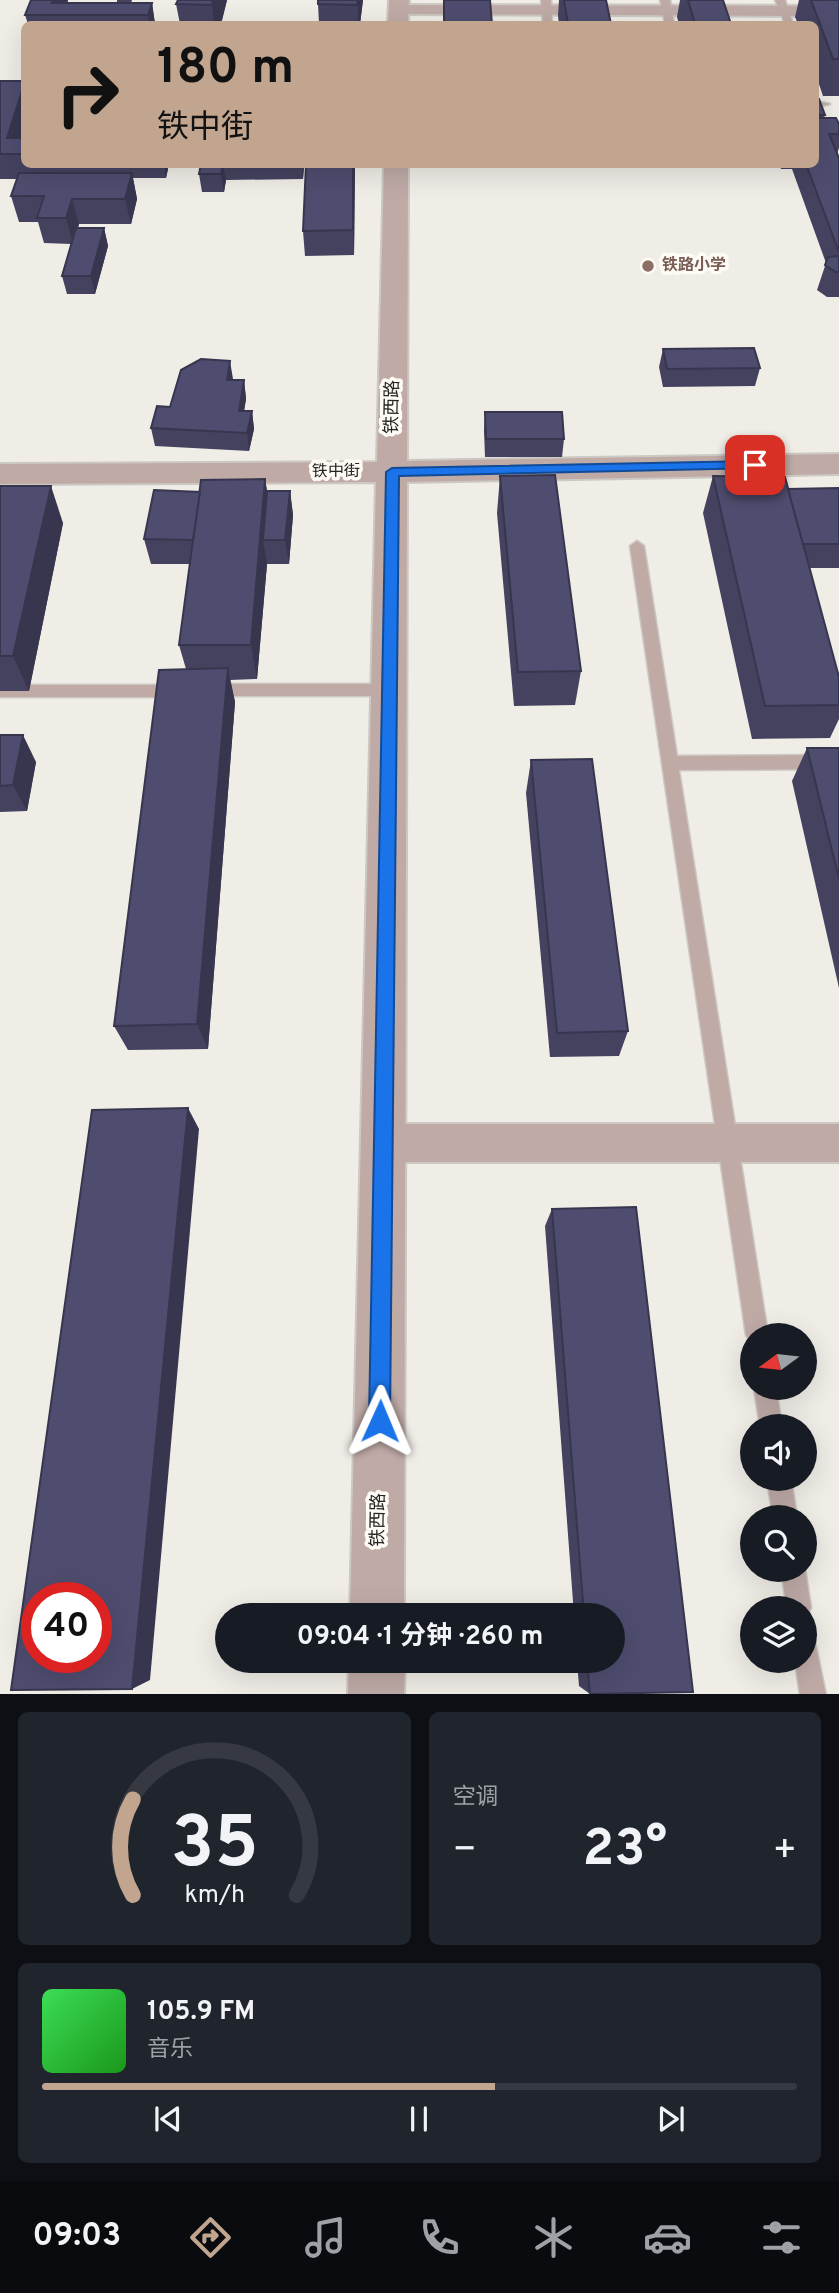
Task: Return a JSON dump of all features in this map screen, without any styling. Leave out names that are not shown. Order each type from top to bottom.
[{"type":"street","points":[[650,0],[667,9]]},
{"type":"street","points":[[784,9],[822,1]]},
{"type":"street","points":[[398,12],[667,9],[839,11]]},
{"type":"street","name":"铁西路","points":[[377,1603],[396,168]]},
{"type":"street","name":"铁中街","points":[[0,474],[392,472],[839,464]]},
{"type":"street","points":[[384,1143],[839,1143]]},
{"type":"street","points":[[376,1694],[377,1673]]},
{"type":"lane","points":[[637,546],[755,1323]]},
{"type":"lane","points":[[0,691],[390,690]]},
{"type":"lane","points":[[670,763],[839,762]]},
{"type":"lane","points":[[809,1673],[813,1694]]},
{"type":"building","points":[[31,0],[54,0],[52,3],[152,3],[148,15],[25,15]]},
{"type":"building","points":[[178,0],[213,0],[212,5],[176,4]]},
{"type":"building","points":[[318,0],[358,0],[357,5],[318,4]]},
{"type":"building","points":[[444,0],[490,0],[492,21],[444,21]]},
{"type":"building","points":[[564,0],[606,0],[610,21],[568,21]]},
{"type":"building","points":[[688,0],[723,0],[730,21],[694,21]]},
{"type":"building","points":[[811,0],[839,0],[839,59],[833,59]]},
{"type":"building","points":[[0,81],[21,81],[21,94],[7,138],[21,138],[21,154],[0,154]]},
{"type":"building","points":[[819,99],[825,115],[819,115]]},
{"type":"building","points":[[819,118],[836,118],[839,124],[839,134],[829,134],[839,158],[839,252],[808,168],[819,168]]},
{"type":"building","points":[[200,168],[222,168],[221,174],[199,174]]},
{"type":"building","points":[[306,168],[353,168],[353,230],[303,231]]},
{"type":"building","points":[[19,173],[132,173],[125,199],[72,199],[66,218],[37,218],[44,196],[11,196]]},
{"type":"building","points":[[76,228],[104,228],[91,276],[62,276]]},
{"type":"building","points":[[839,256],[839,272],[825,265],[828,257]]},
{"type":"building","points":[[754,348],[760,368],[667,369],[663,349]]},
{"type":"building","points":[[201,359],[230,361],[227,380],[244,380],[239,411],[252,411],[247,433],[151,428],[157,406],[170,407],[181,370]]},
{"type":"building","points":[[485,412],[562,412],[564,439],[486,439]]},
{"type":"building","points":[[555,475],[581,671],[518,672],[500,476]]},
{"type":"building","points":[[713,476],[785,477],[839,677],[839,705],[765,706]]},
{"type":"building","points":[[265,479],[251,645],[179,645],[201,480]]},
{"type":"building","points":[[0,486],[51,486],[13,656],[0,656]]},
{"type":"building","points":[[839,488],[839,544],[803,544],[788,489]]},
{"type":"building","points":[[154,490],[200,492],[193,540],[144,539]]},
{"type":"building","points":[[267,491],[290,491],[285,540],[263,540]]},
{"type":"building","points":[[228,668],[197,1024],[114,1026],[159,670]]},
{"type":"building","points":[[0,735],[23,735],[13,785],[0,786]]},
{"type":"building","points":[[807,748],[839,748],[839,879]]},
{"type":"building","points":[[592,759],[628,1031],[557,1033],[531,760]]},
{"type":"building","points":[[188,1108],[132,1689],[11,1690],[21,1618],[21,1673],[112,1673],[112,1582],[26,1582],[92,1110]]},
{"type":"building","points":[[636,1207],[693,1692],[590,1694],[588,1673],[625,1673],[625,1603],[583,1603],[552,1209]]},
{"type":"place","name":"铁路小学","points":[[648,266]]},
{"type":"route","points":[[380,1421],[392,472],[755,465]]}]
